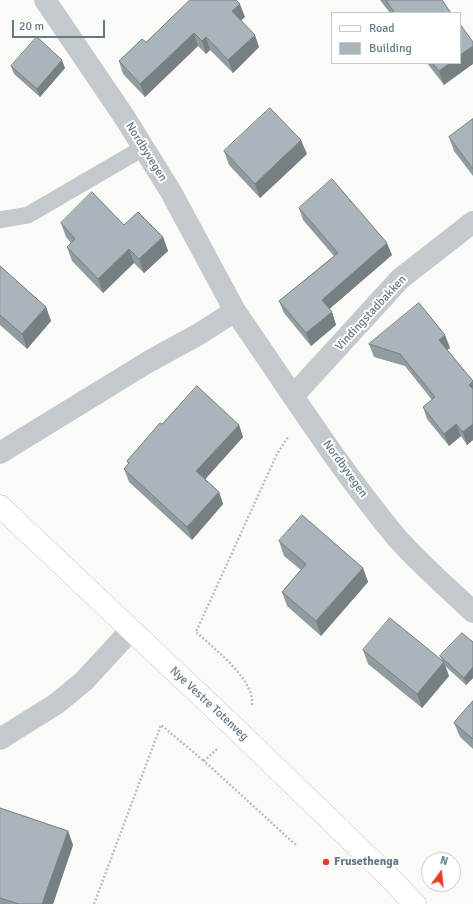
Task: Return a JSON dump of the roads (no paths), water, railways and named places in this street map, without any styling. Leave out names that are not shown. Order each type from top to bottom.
[{"type":"main road","name":"Nye Vestre Totenveg","points":[[0,506],[237,730],[415,904]]},
{"type":"street","name":"Nordbyvegen","points":[[44,0],[144,148],[171,192],[235,311],[300,404],[342,468],[398,539],[473,612]]},
{"type":"street","name":"Vindingstadbakken","points":[[300,404],[400,279],[473,222]]},
{"type":"street","points":[[0,453],[148,362],[200,334],[235,311]]},
{"type":"street","points":[[0,739],[56,704],[84,681],[131,630]]},
{"type":"lane","points":[[0,220],[28,215],[144,148]]},
{"type":"place","name":"Frusethenga","points":[[326,862]]}]
